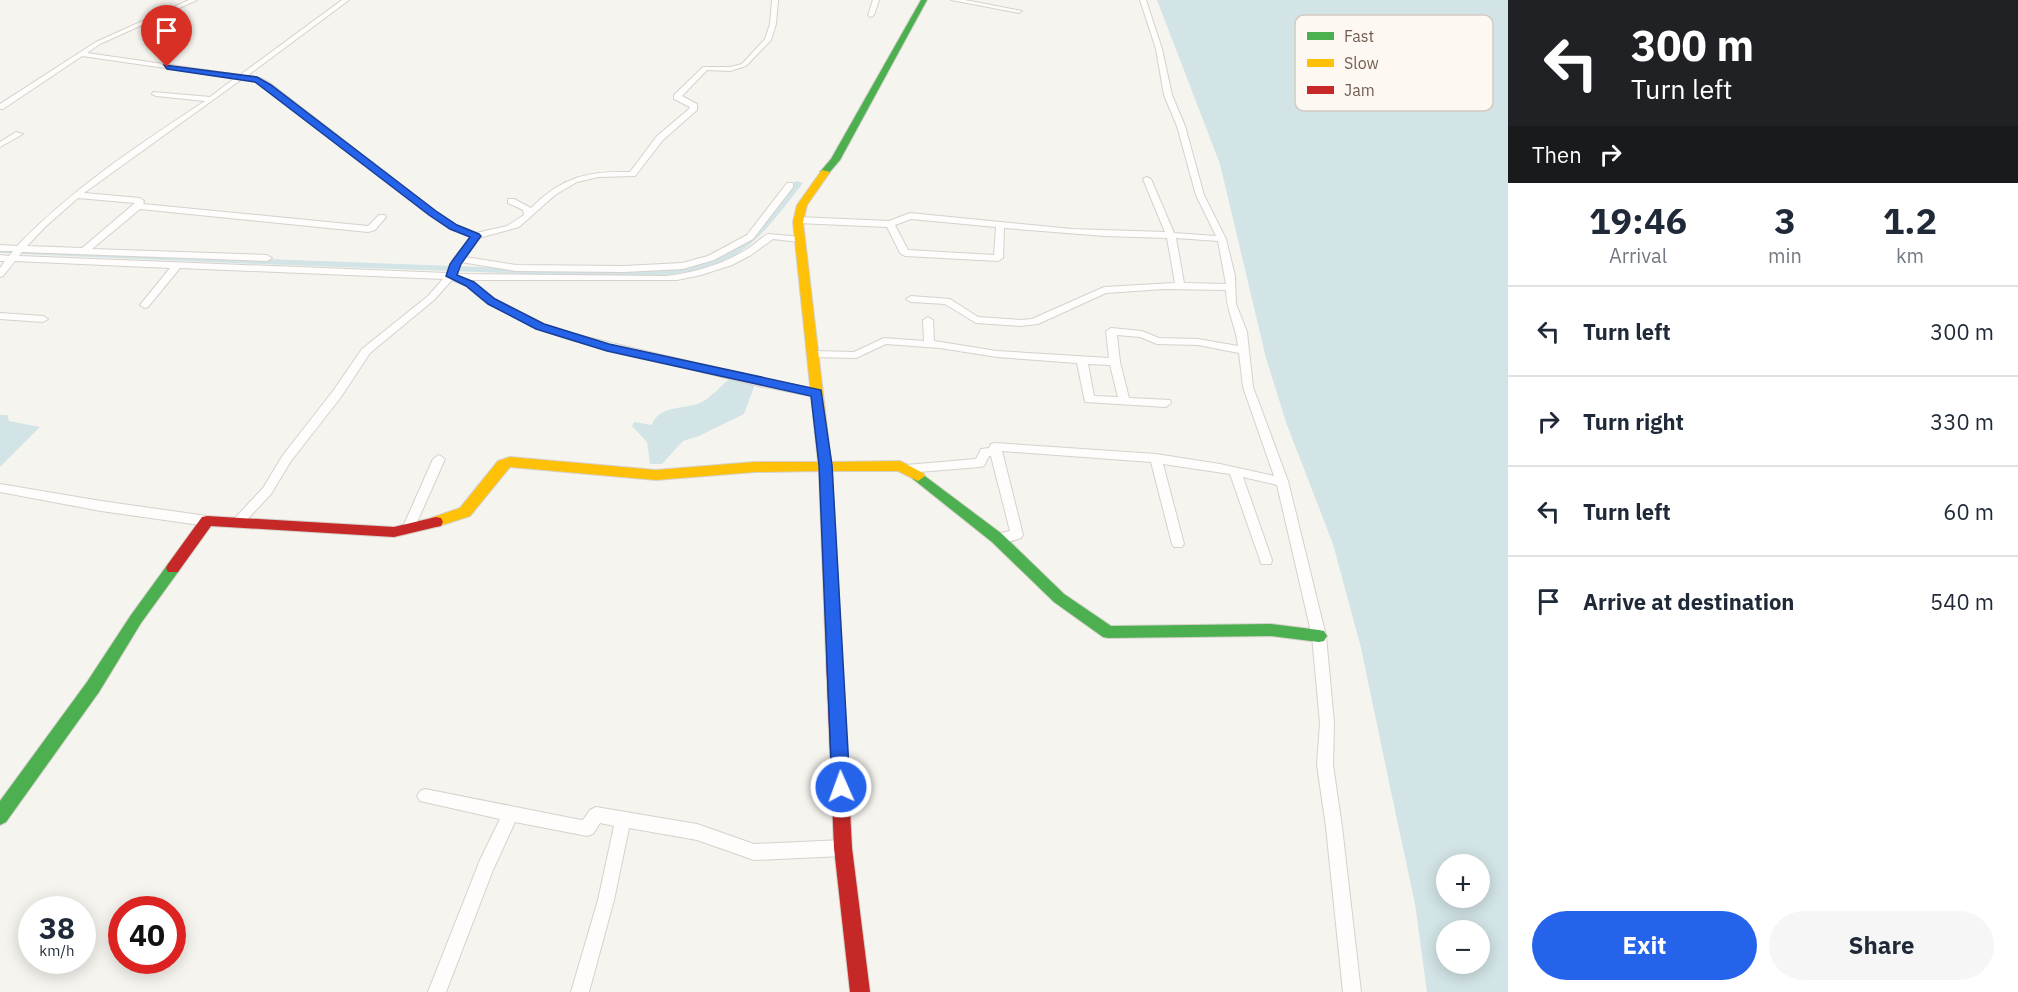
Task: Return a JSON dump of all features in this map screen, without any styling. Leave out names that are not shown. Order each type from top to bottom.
[{"type":"street","points":[[0,107],[81,54],[134,25],[194,0]]},
{"type":"street","points":[[0,273],[5,258],[20,248],[78,195],[346,0]]},
{"type":"street","points":[[237,524],[267,491],[282,465],[337,394],[366,351],[431,298],[476,236],[485,232],[508,231],[519,226],[544,199],[564,184],[593,174],[632,174],[660,138],[693,110],[694,106],[677,97],[692,79],[705,68],[730,69],[744,65],[768,40],[773,24],[775,0]]},
{"type":"street","points":[[871,15],[876,0]]},
{"type":"street","points":[[860,992],[843,848],[825,465],[798,220],[802,205],[840,152],[924,0]]},
{"type":"street","points":[[954,0],[1019,11]]},
{"type":"street","points":[[1143,0],[1159,49],[1168,96],[1181,126],[1200,195],[1222,239],[1231,304],[1242,333],[1248,387],[1282,482],[1319,636],[1326,723],[1325,765],[1352,992]]},
{"type":"street","points":[[81,54],[257,80],[268,86],[432,213],[453,227],[476,236]]},
{"type":"street","points":[[156,94],[212,99]]},
{"type":"street","points":[[0,145],[19,134]]},
{"type":"street","points":[[1148,179],[1171,235],[1180,286]]},
{"type":"street","points":[[454,268],[614,273],[683,266],[734,248],[750,237],[790,185]]},
{"type":"street","points":[[78,195],[140,201],[138,206],[83,252]]},
{"type":"street","points":[[512,201],[527,209],[528,216]]},
{"type":"street","points":[[138,206],[368,229],[372,228],[382,217]]},
{"type":"street","points":[[798,220],[890,224],[910,216],[1000,226],[1130,236],[1171,235],[1222,239]]},
{"type":"street","points":[[890,224],[905,253],[998,258],[1000,226]]},
{"type":"street","points":[[5,258],[178,264],[516,268],[614,273],[666,279],[690,276],[740,257],[771,236],[799,239]]},
{"type":"street","points":[[0,248],[267,258]]},
{"type":"street","points":[[145,305],[178,264]]},
{"type":"street","points":[[454,268],[492,301],[540,326],[575,338],[759,382],[816,393]]},
{"type":"street","points":[[911,299],[947,302],[976,320],[1020,323],[1034,322],[1104,290],[1230,286]]},
{"type":"street","points":[[0,316],[43,319]]},
{"type":"street","points":[[928,320],[929,344]]},
{"type":"street","points":[[1124,401],[1111,331],[1142,334],[1157,341],[1198,342],[1243,350]]},
{"type":"street","points":[[812,354],[856,355],[884,341],[929,344],[997,354],[1115,362]]},
{"type":"street","points":[[1082,360],[1089,399],[1166,403]]},
{"type":"street","points":[[997,538],[1017,536],[995,447],[1156,458],[1282,482]]},
{"type":"street","points":[[906,469],[980,463],[985,452],[996,451]]},
{"type":"street","points":[[1156,458],[1178,544]]},
{"type":"street","points":[[408,529],[439,459]]},
{"type":"street","points":[[0,489],[101,507],[207,521],[394,532],[465,513],[503,464],[510,462],[656,475],[755,467],[900,466],[927,481],[997,538],[1059,598],[1108,632],[1271,630],[1319,636]]},
{"type":"street","points":[[1235,472],[1266,560]]},
{"type":"street","points":[[0,816],[93,687],[136,619],[207,521]]},
{"type":"street","points":[[425,796],[587,828],[596,815],[623,819],[697,832],[754,852],[843,848]]},
{"type":"street","points":[[437,992],[486,866],[511,813]]},
{"type":"street","points":[[580,992],[606,900],[623,819]]},
{"type":"shaded area","points":[[1157,0],[1508,0],[1508,992],[1427,992],[1415,904],[1361,648],[1333,544],[1287,425],[1266,358],[1220,164]]},
{"type":"shaded area","points":[[731,378],[755,384],[744,414],[699,436],[683,441],[662,464],[650,464],[647,442],[632,426],[634,422],[652,425],[656,418],[667,411],[702,402]]},
{"type":"shaded area","points":[[0,415],[7,415],[9,421],[40,427],[0,467]]},
{"type":"waterway","points":[[244,261],[550,272],[643,273],[692,269],[723,259],[747,244],[799,183]]},
{"type":"waterway","points":[[0,251],[251,262]]},
{"type":"traffic: fast","points":[[825,172],[835,160],[924,0]]},
{"type":"traffic: fast","points":[[918,476],[997,538],[1059,598],[1108,632],[1271,630],[1319,636]]},
{"type":"traffic: fast","points":[[0,816],[93,687],[136,619],[173,568]]},
{"type":"traffic: slow","points":[[825,172],[802,205],[798,222],[825,465],[834,657]]},
{"type":"traffic: slow","points":[[436,522],[465,512],[503,464],[510,462],[656,475],[755,467],[900,466],[918,476]]},
{"type":"traffic: jam","points":[[173,568],[207,521],[394,532],[436,522]]},
{"type":"traffic: jam","points":[[834,657],[843,848],[860,992]]},
{"type":"route","points":[[167,67],[257,80],[268,86],[432,213],[453,227],[476,236],[467,245],[455,264],[451,276],[470,284],[492,301],[540,326],[607,347],[816,393],[825,465],[841,787]]}]
